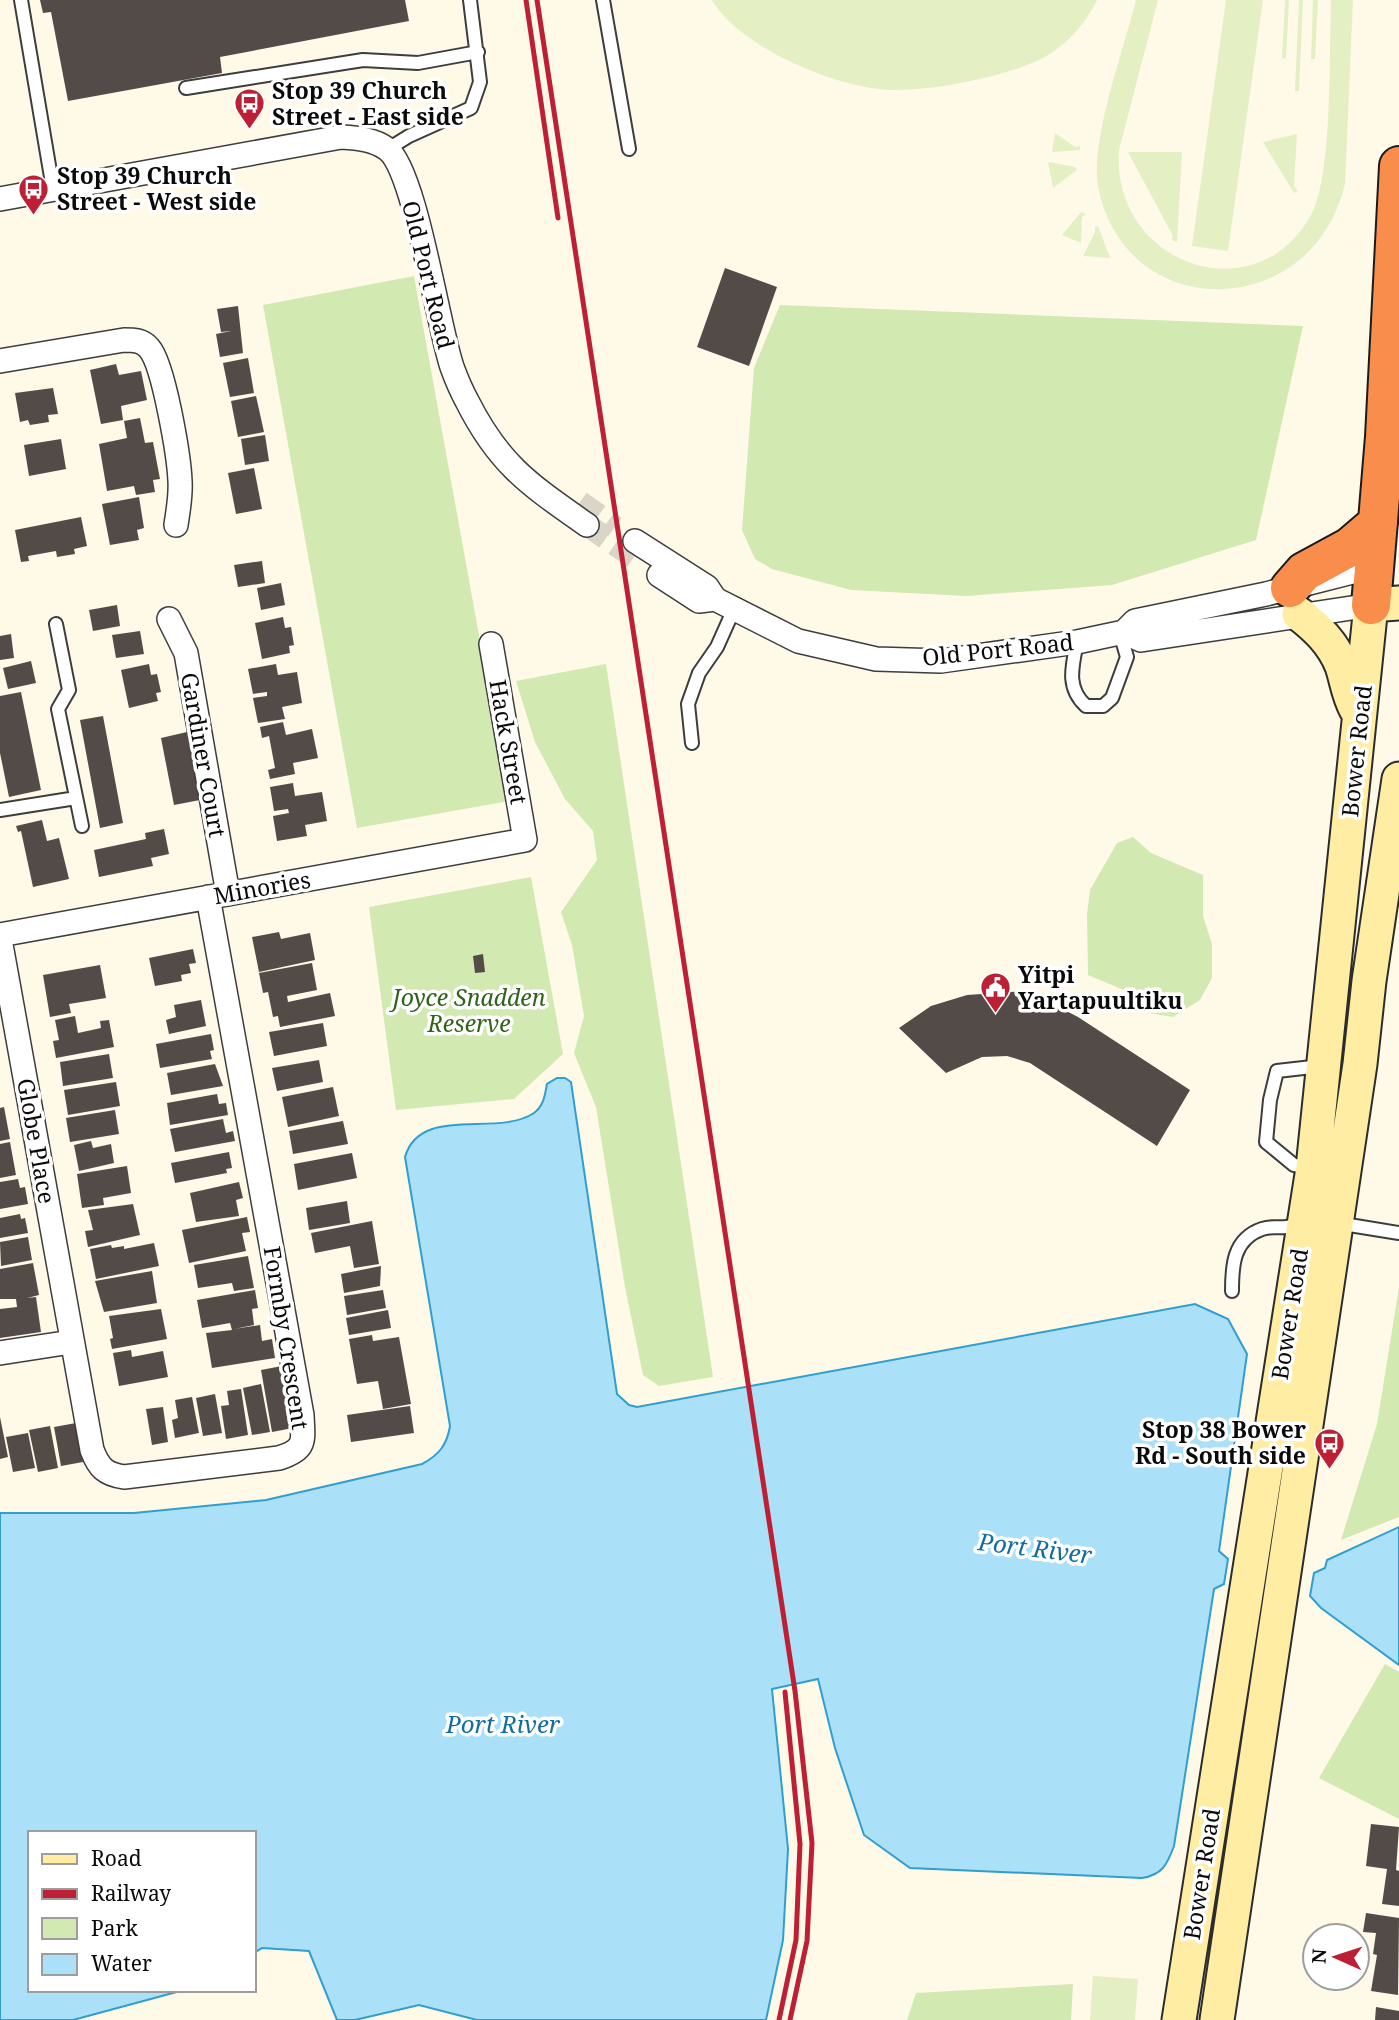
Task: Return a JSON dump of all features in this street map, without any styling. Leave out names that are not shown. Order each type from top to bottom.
[{"type":"highway","points":[[1385,604],[1387,565],[1378,523],[1399,166]]},
{"type":"highway","points":[[1295,601],[1304,572],[1350,547],[1378,523]]},
{"type":"main road","points":[[1295,601],[1326,638],[1342,666],[1348,695],[1361,717]]},
{"type":"main road","name":"Bower Road","points":[[1217,2020],[1320,1220],[1312,1168],[1361,717],[1385,604]]},
{"type":"main road","name":"Bower Road","points":[[1180,2020],[1320,1220],[1360,1064],[1368,981],[1399,779]]},
{"type":"main road","points":[[1360,1064],[1399,921]]},
{"type":"street","points":[[0,199],[341,137],[366,139],[388,149]]},
{"type":"street","name":"Old Port Road","points":[[388,149],[400,170],[420,229],[452,367],[467,401],[488,438],[513,471],[587,524]]},
{"type":"street","points":[[0,361],[124,340],[138,340],[148,346],[156,359],[162,380],[180,482],[176,525]]},
{"type":"street","name":"Old Port Road","points":[[467,401],[521,459],[549,483],[580,502]]},
{"type":"street","name":"Old Port Road","points":[[639,552],[707,587],[724,604],[798,641],[876,659],[941,661],[1122,633],[1135,621],[1295,601],[1385,604]]},
{"type":"street","name":"Old Port Road","points":[[1295,601],[1387,565]]},
{"type":"street","name":"Gardiner Court","points":[[169,619],[186,653],[218,896]]},
{"type":"street","name":"Hack Street","points":[[491,645],[525,840]]},
{"type":"street","name":"Minories","points":[[0,937],[525,840]]},
{"type":"street","name":"Formby Crescent","points":[[71,1342],[92,1450],[99,1466],[110,1475],[124,1477],[279,1458],[296,1452],[303,1441],[302,1415],[218,896]]},
{"type":"street","name":"Globe Place","points":[[0,937],[71,1342]]},
{"type":"street","points":[[0,1353],[71,1342]]},
{"type":"lane","points":[[21,0],[53,189]]},
{"type":"lane","points":[[388,149],[409,136],[471,108],[480,82],[470,0]]},
{"type":"lane","points":[[603,0],[629,149]]},
{"type":"lane","points":[[186,88],[363,60],[418,63],[478,52]]},
{"type":"lane","points":[[692,743],[688,704],[699,673],[717,647],[724,604]]},
{"type":"lane","points":[[56,624],[69,690],[58,709],[82,826]]},
{"type":"lane","points":[[1077,642],[1071,683],[1075,697],[1086,706],[1103,705],[1112,698],[1127,657],[1122,633]]},
{"type":"lane","points":[[0,810],[76,798]]},
{"type":"lane","points":[[1312,1168],[1294,1165],[1266,1142],[1270,1100],[1277,1071],[1324,1065]]},
{"type":"lane","points":[[1232,1291],[1232,1259],[1242,1242],[1262,1229],[1287,1230],[1320,1220],[1399,1233]]},
{"type":"green space","points":[[712,0],[1097,0],[1073,35],[1039,60],[967,82],[893,90],[845,82],[792,63],[744,34],[726,18]]},
{"type":"green space","points":[[1136,0],[1158,0],[1119,150],[1123,190],[1138,223],[1162,247],[1191,263],[1224,269],[1257,263],[1287,246],[1311,215],[1318,197],[1326,143],[1331,0],[1353,0],[1345,184],[1326,230],[1296,262],[1259,282],[1219,289],[1179,283],[1143,264],[1115,232],[1098,186],[1097,167],[1103,120]]},
{"type":"green space","points":[[1226,0],[1263,0],[1228,251],[1192,246]]},
{"type":"green space","points":[[1285,0],[1289,0],[1286,59],[1282,58]]},
{"type":"green space","points":[[1299,0],[1303,0],[1299,91],[1295,91]]},
{"type":"green space","points":[[1313,0],[1318,0],[1315,59],[1311,59]]},
{"type":"green space","points":[[1055,133],[1075,147],[1080,146],[1080,150],[1052,152]]},
{"type":"green space","points":[[1297,134],[1294,186],[1298,191],[1294,193],[1263,142]]},
{"type":"green space","points":[[1128,152],[1182,152],[1177,242],[1172,240],[1173,236]]},
{"type":"green space","points":[[1048,162],[1075,167],[1077,170],[1053,188]]},
{"type":"green space","points":[[1081,212],[1086,214],[1082,217],[1081,243],[1062,235]]},
{"type":"green space","points":[[1098,226],[1110,258],[1083,256],[1095,227]]},
{"type":"green space","points":[[414,276],[509,801],[357,828],[263,305]]},
{"type":"green space","points":[[780,305],[1303,326],[1256,540],[1112,585],[966,596],[851,590],[772,569],[755,559],[742,530],[754,368]]},
{"type":"green space","points":[[606,664],[713,1377],[659,1386],[643,1375],[625,1287],[596,1107],[574,1053],[584,1016],[572,945],[561,912],[597,860],[593,831],[565,799],[535,742],[516,681]]},
{"type":"green space","points":[[1133,837],[1151,853],[1203,875],[1203,916],[1212,944],[1212,978],[1200,1000],[1173,1017],[1149,1013],[1126,991],[1088,975],[1087,914],[1090,890],[1117,843]]},
{"type":"green space","name":"Joyce Snadden Reserve","points":[[531,877],[563,1054],[514,1099],[396,1110],[369,907]]},
{"type":"green space","points":[[1399,1287],[1399,1517],[1341,1540],[1377,1424]]},
{"type":"green space","points":[[1385,1664],[1399,1672],[1399,1819],[1319,1778]]},
{"type":"green space","points":[[1093,1976],[1138,1979],[1135,2020],[1090,2020]]},
{"type":"green space","points":[[1073,1984],[1071,2020],[907,2020],[916,1993]]},
{"type":"water","name":"Port River","points":[[557,1078],[565,1078],[571,1082],[617,1394],[629,1405],[637,1407],[1195,1304],[1228,1319],[1247,1354],[1219,1551],[1228,1559],[1224,1584],[1214,1589],[1174,1846],[1166,1864],[1159,1872],[1142,1878],[910,1868],[864,1835],[835,1748],[818,1679],[772,1689],[788,1849],[783,1940],[766,2020],[477,2020],[419,2005],[355,2020],[337,2020],[309,1951],[262,1948],[256,1952],[256,1831],[28,1831],[28,1992],[177,1992],[73,2020],[0,2020],[0,1513],[134,1513],[266,1500],[422,1464],[433,1457],[447,1439],[450,1426],[405,1157],[413,1141],[426,1131],[443,1126],[518,1120],[534,1113],[542,1103],[547,1084]]},
{"type":"water","points":[[1399,1527],[1399,1665],[1321,1608],[1310,1596],[1314,1573],[1325,1568],[1327,1560]]},
{"type":"building","points":[[40,0],[405,0],[409,21],[220,57],[222,73],[68,101],[51,12],[43,13]]},
{"type":"building","points":[[725,268],[777,287],[749,366],[697,347]]},
{"type":"building","points":[[238,306],[243,353],[220,357],[216,334],[231,331],[221,332],[217,309]]},
{"type":"building","points":[[248,358],[254,393],[230,397],[223,363]]},
{"type":"building","points":[[116,364],[119,375],[141,371],[147,400],[121,406],[123,420],[101,424],[90,370]]},
{"type":"building","points":[[53,388],[58,414],[48,415],[49,422],[30,425],[28,420],[20,422],[15,393]]},
{"type":"building","points":[[256,396],[264,432],[238,437],[231,401]]},
{"type":"building","points":[[140,418],[145,443],[153,442],[160,479],[153,480],[155,492],[136,495],[134,486],[107,491],[99,444],[127,438],[124,421]]},
{"type":"building","points":[[265,435],[269,461],[245,465],[241,439]]},
{"type":"building","points":[[61,439],[66,469],[29,476],[24,445]]},
{"type":"building","points":[[254,468],[262,509],[236,514],[228,473]]},
{"type":"building","points":[[139,497],[144,528],[137,530],[139,540],[110,545],[102,504]]},
{"type":"building","points":[[81,517],[87,546],[74,549],[75,554],[57,557],[56,551],[28,556],[29,561],[21,562],[15,530]]},
{"type":"building","points":[[262,561],[265,583],[238,587],[234,565]]},
{"type":"building","points":[[281,583],[285,605],[261,610],[257,588]]},
{"type":"building","points":[[117,605],[120,626],[93,631],[89,610]]},
{"type":"building","points":[[283,617],[285,628],[291,627],[294,645],[289,646],[290,653],[262,659],[255,623]]},
{"type":"building","points":[[140,631],[144,654],[116,658],[112,635]]},
{"type":"building","points":[[11,634],[14,658],[0,660],[0,636]]},
{"type":"building","points":[[31,661],[36,683],[8,689],[3,668]]},
{"type":"building","points":[[149,664],[151,675],[157,674],[161,692],[156,693],[158,701],[129,708],[121,670]]},
{"type":"building","points":[[276,664],[278,675],[297,672],[302,703],[282,707],[285,719],[258,723],[253,698],[267,696],[267,692],[253,694],[248,669]]},
{"type":"building","points":[[21,692],[41,790],[9,797],[0,753],[0,696]]},
{"type":"building","points":[[103,716],[123,823],[100,828],[80,720]]},
{"type":"building","points":[[283,722],[286,735],[312,729],[318,758],[293,763],[295,774],[270,779],[268,770],[275,768],[269,736],[262,738],[260,727]]},
{"type":"building","points":[[187,732],[200,800],[174,805],[161,738]]},
{"type":"building","points":[[293,783],[295,796],[322,792],[327,821],[305,825],[307,836],[277,841],[273,816],[289,813],[288,809],[274,811],[270,787]]},
{"type":"building","points":[[42,820],[47,841],[59,838],[69,879],[33,887],[21,831],[18,832],[16,826]]},
{"type":"building","points":[[164,829],[169,854],[151,858],[153,866],[99,877],[94,850],[146,839],[145,833]]},
{"type":"building","points":[[279,932],[281,939],[310,933],[315,960],[259,972],[252,937]]},
{"type":"building","points":[[193,949],[196,963],[189,964],[191,973],[181,975],[182,981],[155,986],[149,958]]},
{"type":"building","points":[[483,954],[485,972],[475,973],[473,956]]},
{"type":"building","points":[[312,963],[317,990],[287,996],[288,1002],[330,993],[335,1016],[280,1027],[278,1016],[273,1017],[268,992],[263,993],[259,973]]},
{"type":"building","points":[[100,965],[106,998],[69,1004],[71,1013],[50,1017],[43,975]]},
{"type":"building","points":[[1027,991],[1078,1017],[1190,1090],[1157,1146],[1030,1063],[1007,1056],[982,1057],[946,1073],[899,1028],[931,1006],[967,995]]},
{"type":"building","points":[[201,1000],[206,1026],[169,1034],[166,1020],[176,1017],[174,1005]]},
{"type":"building","points":[[75,1016],[78,1033],[101,1028],[100,1021],[109,1020],[114,1047],[56,1058],[53,1041],[59,1040],[55,1020]]},
{"type":"building","points":[[323,1023],[327,1046],[274,1056],[269,1032]]},
{"type":"building","points":[[211,1034],[214,1050],[210,1051],[212,1059],[160,1068],[156,1044]]},
{"type":"building","points":[[109,1054],[113,1078],[63,1086],[60,1062]]},
{"type":"building","points":[[319,1060],[323,1082],[277,1091],[272,1068]]},
{"type":"building","points":[[215,1064],[223,1086],[171,1095],[167,1073]]},
{"type":"building","points":[[116,1082],[120,1106],[68,1115],[64,1090]]},
{"type":"building","points":[[333,1087],[339,1116],[288,1127],[282,1097]]},
{"type":"building","points":[[217,1094],[219,1104],[226,1103],[228,1115],[170,1125],[167,1103]]},
{"type":"building","points":[[4,1107],[10,1139],[0,1141],[0,1108]]},
{"type":"building","points":[[115,1110],[119,1134],[70,1142],[66,1118]]},
{"type":"building","points":[[223,1119],[226,1133],[233,1131],[235,1141],[175,1152],[170,1129]]},
{"type":"building","points":[[343,1121],[348,1144],[293,1154],[289,1131]]},
{"type":"building","points":[[91,1141],[93,1148],[111,1144],[114,1163],[79,1171],[74,1145]]},
{"type":"building","points":[[10,1142],[16,1175],[0,1178],[0,1144]]},
{"type":"building","points":[[229,1152],[232,1168],[226,1169],[227,1173],[175,1183],[171,1163]]},
{"type":"building","points":[[352,1153],[357,1178],[298,1190],[294,1164]]},
{"type":"building","points":[[127,1166],[131,1193],[103,1198],[104,1205],[82,1208],[77,1174]]},
{"type":"building","points":[[18,1179],[20,1188],[25,1187],[28,1204],[0,1209],[0,1182]]},
{"type":"building","points":[[239,1182],[243,1198],[236,1200],[239,1216],[196,1222],[190,1193]]},
{"type":"building","points":[[347,1201],[350,1223],[309,1230],[306,1208]]},
{"type":"building","points":[[133,1204],[140,1235],[88,1247],[85,1231],[93,1230],[88,1210]]},
{"type":"building","points":[[20,1214],[21,1219],[25,1218],[28,1233],[0,1238],[0,1218]]},
{"type":"building","points":[[247,1217],[250,1232],[242,1233],[246,1251],[189,1263],[182,1230]]},
{"type":"building","points":[[372,1221],[379,1264],[354,1268],[350,1246],[315,1253],[311,1233]]},
{"type":"building","points":[[28,1237],[32,1260],[1,1266],[0,1242]]},
{"type":"building","points":[[154,1243],[159,1266],[96,1279],[90,1249],[111,1245],[112,1248],[124,1246],[124,1249]]},
{"type":"building","points":[[248,1256],[254,1288],[234,1291],[232,1283],[198,1288],[194,1265]]},
{"type":"building","points":[[33,1263],[39,1295],[27,1298],[36,1297],[41,1332],[0,1338],[0,1309],[17,1307],[16,1299],[0,1299],[0,1269]]},
{"type":"building","points":[[381,1266],[380,1286],[344,1293],[341,1274]]},
{"type":"building","points":[[152,1271],[157,1303],[104,1312],[95,1281]]},
{"type":"building","points":[[255,1290],[258,1308],[252,1309],[254,1325],[234,1329],[260,1325],[262,1341],[272,1339],[275,1358],[212,1368],[206,1333],[232,1330],[230,1323],[202,1328],[197,1300]]},
{"type":"building","points":[[383,1290],[386,1308],[347,1315],[344,1296]]},
{"type":"building","points":[[161,1309],[167,1339],[112,1349],[109,1316]]},
{"type":"building","points":[[388,1310],[391,1328],[349,1335],[346,1318]]},
{"type":"building","points":[[372,1335],[373,1341],[399,1337],[411,1404],[383,1409],[378,1381],[357,1384],[349,1339]]},
{"type":"building","points":[[131,1350],[132,1357],[163,1351],[168,1377],[119,1386],[113,1353]]},
{"type":"building","points":[[282,1366],[293,1428],[272,1432],[261,1370]]},
{"type":"building","points":[[261,1384],[270,1432],[252,1435],[243,1388]]},
{"type":"building","points":[[241,1389],[248,1435],[226,1439],[221,1406],[229,1405],[227,1391]]},
{"type":"building","points":[[215,1394],[222,1433],[203,1436],[196,1398]]},
{"type":"building","points":[[192,1397],[199,1433],[175,1438],[172,1420],[178,1418],[175,1400]]},
{"type":"building","points":[[410,1406],[414,1433],[351,1442],[347,1415]]},
{"type":"building","points":[[163,1407],[168,1442],[152,1445],[146,1409]]},
{"type":"building","points":[[0,1417],[8,1457],[0,1459]]},
{"type":"building","points":[[76,1423],[83,1462],[61,1466],[54,1427]]},
{"type":"building","points":[[50,1426],[58,1468],[38,1472],[29,1430]]},
{"type":"building","points":[[28,1433],[35,1468],[13,1472],[6,1437]]},
{"type":"building","points":[[1371,1824],[1399,1827],[1396,1870],[1399,1871],[1399,1906],[1382,1904],[1387,1869],[1366,1866]]},
{"type":"building","points":[[1366,1913],[1399,1918],[1398,1995],[1371,1991],[1377,1955],[1373,1954],[1376,1933],[1371,1933],[1371,1922],[1365,1922]]},
{"type":"building","points":[[1376,2007],[1399,2011],[1399,2020],[1375,2020]]},
{"type":"tunnel","points":[[580,502],[615,527]]},
{"type":"tunnel","points":[[587,525],[642,563]]},
{"type":"railway","points":[[526,0],[558,218]]},
{"type":"railway","points":[[537,0],[795,1691],[812,1843],[807,1941],[790,2020]]},
{"type":"railway","points":[[779,2020],[796,1940],[800,1844],[785,1692]]},
{"type":"place","name":"Stop 39 Church Street - East side","points":[[249,131]]},
{"type":"place","name":"Stop 39 Church Street - West side","points":[[34,216]]},
{"type":"place","name":"Yitpi Yartapuultiku","points":[[995,1015]]},
{"type":"place","name":"Stop 38 Bower Rd - South side","points":[[1329,1470]]}]
